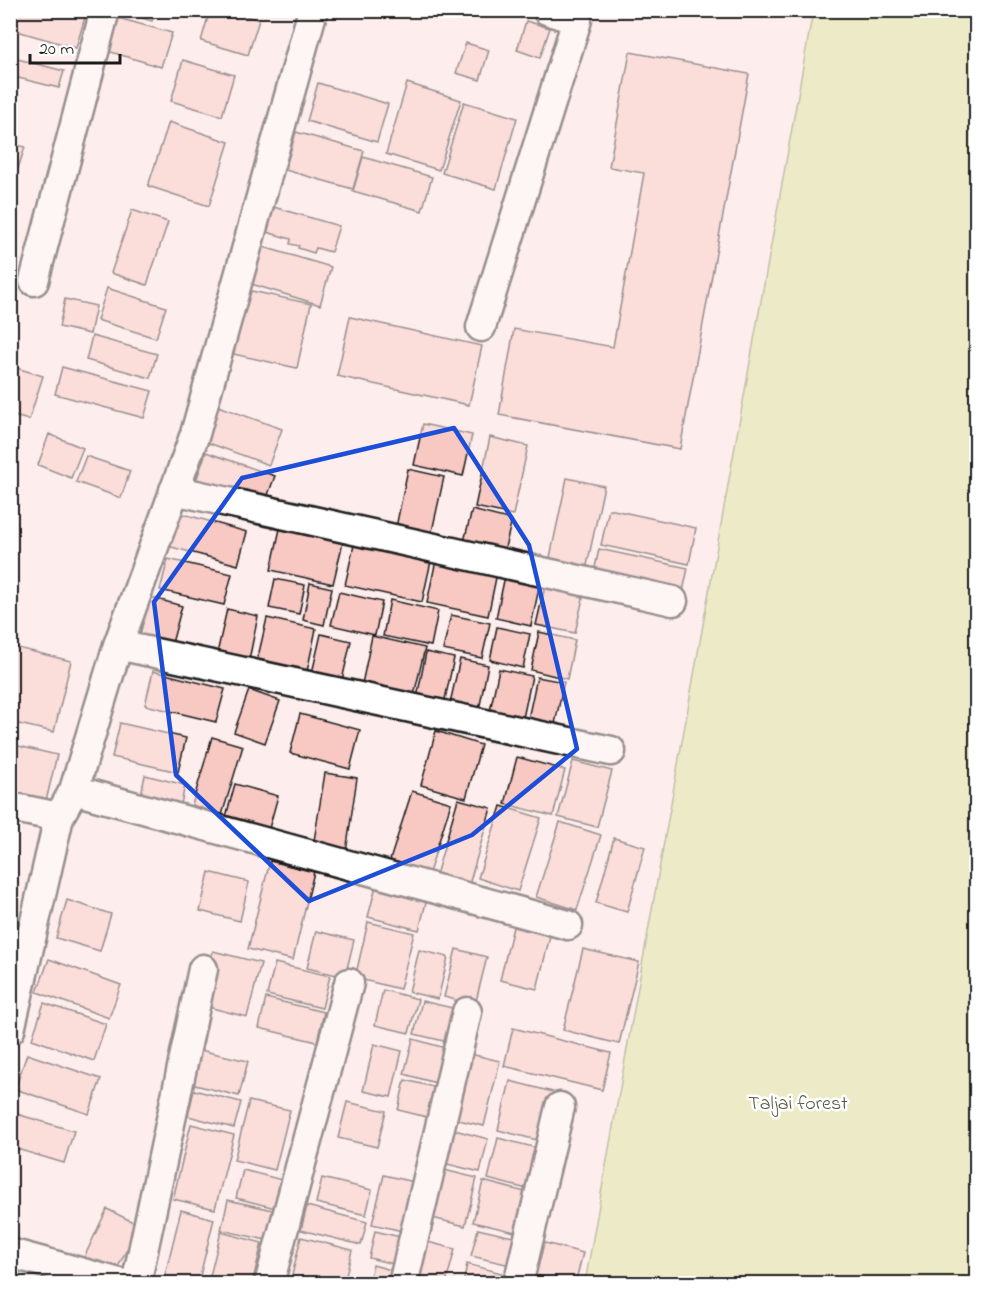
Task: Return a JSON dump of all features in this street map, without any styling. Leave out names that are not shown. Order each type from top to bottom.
[{"type":"street","points":[[34,281],[105,10]]},
{"type":"street","points":[[10,1030],[59,817],[74,790],[117,645],[195,434],[313,10]]},
{"type":"street","points":[[481,327],[577,20],[547,10]]},
{"type":"street","points":[[174,490],[673,601]]},
{"type":"street","points":[[117,645],[611,751]]},
{"type":"street","points":[[74,790],[568,925]]},
{"type":"street","points":[[10,807],[59,817]]},
{"type":"street","points":[[136,1284],[203,969]]},
{"type":"street","points":[[269,1284],[350,983]]},
{"type":"street","points":[[404,1284],[467,1012]]},
{"type":"street","points":[[518,1284],[560,1107]]},
{"type":"street","points":[[10,1253],[123,1284]]},
{"type":"highlighted area","points":[[454,428],[529,545],[577,749],[472,835],[309,901],[176,775],[154,602],[242,478]]},
{"type":"green space","name":"Taljai forest","points":[[813,11],[976,11],[976,1283],[585,1283]]},
{"type":"building","points":[[12,10],[75,10],[86,14],[76,48],[10,29]]},
{"type":"building","points":[[116,10],[156,10],[152,21]]},
{"type":"building","points":[[210,10],[226,10],[259,20],[248,55],[201,41]]},
{"type":"building","points":[[111,16],[172,33],[161,67],[101,49]]},
{"type":"building","points":[[526,21],[550,28],[540,58],[517,50]]},
{"type":"building","points":[[466,43],[489,50],[480,80],[456,73]]},
{"type":"building","points":[[630,52],[749,74],[680,449],[499,415],[514,329],[613,347],[644,173],[609,167]]},
{"type":"building","points":[[10,57],[64,71],[59,88],[10,76]]},
{"type":"building","points":[[183,60],[234,75],[222,116],[171,101]]},
{"type":"building","points":[[318,83],[388,104],[377,142],[307,121]]},
{"type":"building","points":[[407,83],[461,100],[439,170],[386,154]]},
{"type":"building","points":[[464,102],[517,118],[496,189],[442,173]]},
{"type":"building","points":[[169,122],[229,142],[209,206],[148,186]]},
{"type":"building","points":[[296,132],[364,151],[353,189],[285,170]]},
{"type":"building","points":[[10,143],[25,147],[10,193]]},
{"type":"building","points":[[363,157],[432,177],[422,211],[353,191]]},
{"type":"building","points":[[270,206],[339,226],[331,252],[316,248],[314,253],[290,244],[291,239],[263,231]]},
{"type":"building","points":[[132,210],[168,222],[147,285],[111,273]]},
{"type":"building","points":[[10,221],[16,222],[10,240]]},
{"type":"building","points":[[260,246],[331,267],[320,305],[248,283]]},
{"type":"building","points":[[107,288],[166,307],[156,338],[97,320]]},
{"type":"building","points":[[247,290],[311,304],[297,368],[233,354]]},
{"type":"building","points":[[65,299],[96,306],[90,334],[59,327]]},
{"type":"building","points":[[350,317],[482,346],[469,405],[337,376]]},
{"type":"building","points":[[92,336],[157,354],[150,378],[86,360]]},
{"type":"building","points":[[10,366],[43,376],[29,420],[10,415]]},
{"type":"building","points":[[62,367],[152,391],[144,418],[55,394]]},
{"type":"building","points":[[215,405],[282,429],[269,465],[203,441]]},
{"type":"building","points":[[423,424],[472,435],[463,476],[414,465]]},
{"type":"building","points":[[49,434],[83,448],[71,478],[38,465]]},
{"type":"building","points":[[490,437],[528,446],[513,515],[475,507]]},
{"type":"building","points":[[206,452],[275,476],[263,508],[195,484]]},
{"type":"building","points":[[86,456],[130,471],[121,498],[76,482]]},
{"type":"building","points":[[408,469],[444,477],[429,545],[394,537]]},
{"type":"building","points":[[567,478],[604,486],[586,570],[549,562]]},
{"type":"building","points":[[609,509],[696,528],[689,564],[601,545]]},
{"type":"building","points":[[472,510],[512,520],[502,559],[462,549]]},
{"type":"building","points":[[173,511],[247,532],[238,565],[164,545]]},
{"type":"building","points":[[281,524],[344,538],[333,584],[271,570]]},
{"type":"building","points":[[354,545],[431,561],[422,602],[345,585]]},
{"type":"building","points":[[599,549],[688,568],[681,601],[592,581]]},
{"type":"building","points":[[168,559],[232,574],[224,605],[160,590]]},
{"type":"building","points":[[436,560],[497,573],[488,616],[427,603]]},
{"type":"building","points":[[505,576],[540,583],[531,626],[496,618]]},
{"type":"building","points":[[275,579],[305,585],[299,614],[269,608]]},
{"type":"building","points":[[310,583],[332,588],[324,625],[303,620]]},
{"type":"building","points":[[545,586],[584,594],[575,633],[536,625]]},
{"type":"building","points":[[339,592],[382,602],[375,635],[331,625]]},
{"type":"building","points":[[150,597],[182,606],[171,647],[139,638]]},
{"type":"building","points":[[390,600],[438,611],[431,646],[383,636]]},
{"type":"building","points":[[227,609],[258,616],[248,665],[216,658]]},
{"type":"building","points":[[451,615],[490,623],[482,658],[443,650]]},
{"type":"building","points":[[267,618],[316,629],[305,681],[255,670]]},
{"type":"building","points":[[497,627],[530,634],[523,668],[490,660]]},
{"type":"building","points":[[539,632],[575,640],[567,679],[531,670]]},
{"type":"building","points":[[321,634],[351,641],[340,689],[310,682]]},
{"type":"building","points":[[372,636],[425,648],[414,695],[362,684]]},
{"type":"building","points":[[10,646],[71,661],[54,732],[10,722]]},
{"type":"building","points":[[426,652],[454,658],[444,704],[417,698]]},
{"type":"building","points":[[460,659],[488,665],[479,710],[450,703]]},
{"type":"building","points":[[499,669],[532,676],[523,718],[490,711]]},
{"type":"building","points":[[153,671],[225,689],[216,722],[145,705]]},
{"type":"building","points":[[537,677],[564,682],[555,724],[528,719]]},
{"type":"building","points":[[249,690],[280,701],[265,743],[234,732]]},
{"type":"building","points":[[300,714],[360,730],[350,769],[290,753]]},
{"type":"building","points":[[120,723],[186,738],[178,772],[112,757]]},
{"type":"building","points":[[436,731],[481,745],[466,798],[421,785]]},
{"type":"building","points":[[212,737],[243,746],[222,815],[192,805]]},
{"type":"building","points":[[10,744],[57,755],[46,801],[10,792]]},
{"type":"building","points":[[517,757],[565,770],[553,816],[505,804]]},
{"type":"building","points":[[573,761],[612,771],[597,827],[558,817]]},
{"type":"building","points":[[325,773],[357,778],[346,852],[313,847]]},
{"type":"building","points":[[145,775],[185,785],[180,809],[140,800]]},
{"type":"building","points":[[235,784],[278,796],[268,832],[225,820]]},
{"type":"building","points":[[412,791],[451,803],[429,873],[390,860]]},
{"type":"building","points":[[458,799],[491,808],[469,885],[436,875]]},
{"type":"building","points":[[501,806],[541,818],[518,891],[478,878]]},
{"type":"building","points":[[560,822],[601,835],[577,910],[536,897]]},
{"type":"building","points":[[614,838],[645,847],[627,912],[596,903]]},
{"type":"building","points":[[270,861],[314,872],[293,960],[248,949]]},
{"type":"building","points":[[209,872],[249,882],[240,921],[200,911]]},
{"type":"building","points":[[377,882],[428,895],[419,930],[368,917]]},
{"type":"building","points":[[67,900],[111,914],[100,951],[56,938]]},
{"type":"building","points":[[368,922],[414,933],[400,989],[355,978]]},
{"type":"building","points":[[513,927],[550,936],[537,989],[500,980]]},
{"type":"building","points":[[316,931],[354,940],[345,977],[307,968]]},
{"type":"building","points":[[456,949],[487,957],[475,1005],[444,997]]},
{"type":"building","points":[[583,949],[639,962],[619,1044],[563,1030]]},
{"type":"building","points":[[419,950],[448,957],[438,999],[409,992]]},
{"type":"building","points":[[213,951],[261,963],[247,1017],[200,1005]]},
{"type":"building","points":[[49,959],[121,985],[109,1018],[37,992]]},
{"type":"building","points":[[275,963],[330,976],[322,1008],[267,995]]},
{"type":"building","points":[[383,990],[418,999],[409,1033],[375,1025]]},
{"type":"building","points":[[266,998],[324,1012],[317,1042],[259,1028]]},
{"type":"building","points":[[422,1001],[457,1009],[448,1042],[414,1034]]},
{"type":"building","points":[[44,1003],[106,1024],[94,1061],[32,1039]]},
{"type":"building","points":[[513,1028],[611,1053],[602,1090],[504,1066]]},
{"type":"building","points":[[413,1039],[449,1049],[439,1084],[404,1074]]},
{"type":"building","points":[[374,1044],[402,1051],[391,1097],[363,1091]]},
{"type":"building","points":[[191,1048],[248,1061],[239,1096],[183,1082]]},
{"type":"building","points":[[27,1054],[101,1079],[89,1114],[15,1089]]},
{"type":"building","points":[[470,1054],[500,1061],[484,1126],[454,1119]]},
{"type":"building","points":[[405,1080],[442,1089],[435,1119],[398,1110]]},
{"type":"building","points":[[510,1081],[553,1092],[541,1141],[498,1130]]},
{"type":"building","points":[[194,1090],[241,1102],[234,1128],[188,1116]]},
{"type":"building","points":[[249,1101],[290,1110],[275,1170],[234,1160]]},
{"type":"building","points":[[347,1102],[386,1111],[377,1147],[338,1138]]},
{"type":"building","points":[[10,1112],[74,1131],[64,1163],[10,1147]]},
{"type":"building","points":[[191,1124],[234,1135],[215,1209],[173,1199]]},
{"type":"building","points":[[451,1129],[488,1139],[480,1172],[443,1163]]},
{"type":"building","points":[[498,1138],[541,1149],[531,1190],[488,1179]]},
{"type":"building","points":[[243,1170],[290,1182],[283,1210],[236,1198]]},
{"type":"building","points":[[444,1170],[477,1178],[465,1226],[432,1218]]},
{"type":"building","points":[[384,1175],[419,1183],[407,1232],[372,1224]]},
{"type":"building","points":[[322,1178],[372,1190],[366,1215],[316,1203]]},
{"type":"building","points":[[483,1181],[529,1193],[519,1233],[473,1222]]},
{"type":"building","points":[[228,1200],[277,1211],[271,1241],[221,1230]]},
{"type":"building","points":[[307,1206],[367,1222],[361,1245],[301,1230]]},
{"type":"building","points":[[107,1209],[139,1225],[112,1279],[81,1264]]},
{"type":"building","points":[[181,1210],[214,1219],[198,1284],[163,1283]]},
{"type":"building","points":[[478,1229],[526,1240],[519,1267],[471,1256]]},
{"type":"building","points":[[375,1231],[413,1240],[406,1267],[369,1258]]},
{"type":"building","points":[[221,1232],[262,1243],[252,1284],[208,1284]]},
{"type":"building","points":[[301,1237],[352,1250],[344,1284],[290,1284]]},
{"type":"building","points":[[424,1241],[455,1249],[446,1283],[415,1276]]},
{"type":"building","points":[[538,1241],[583,1253],[575,1284],[530,1274]]},
{"type":"building","points":[[467,1264],[509,1275],[507,1284],[463,1284]]},
{"type":"building","points":[[373,1265],[402,1273],[400,1284],[368,1284]]}]
